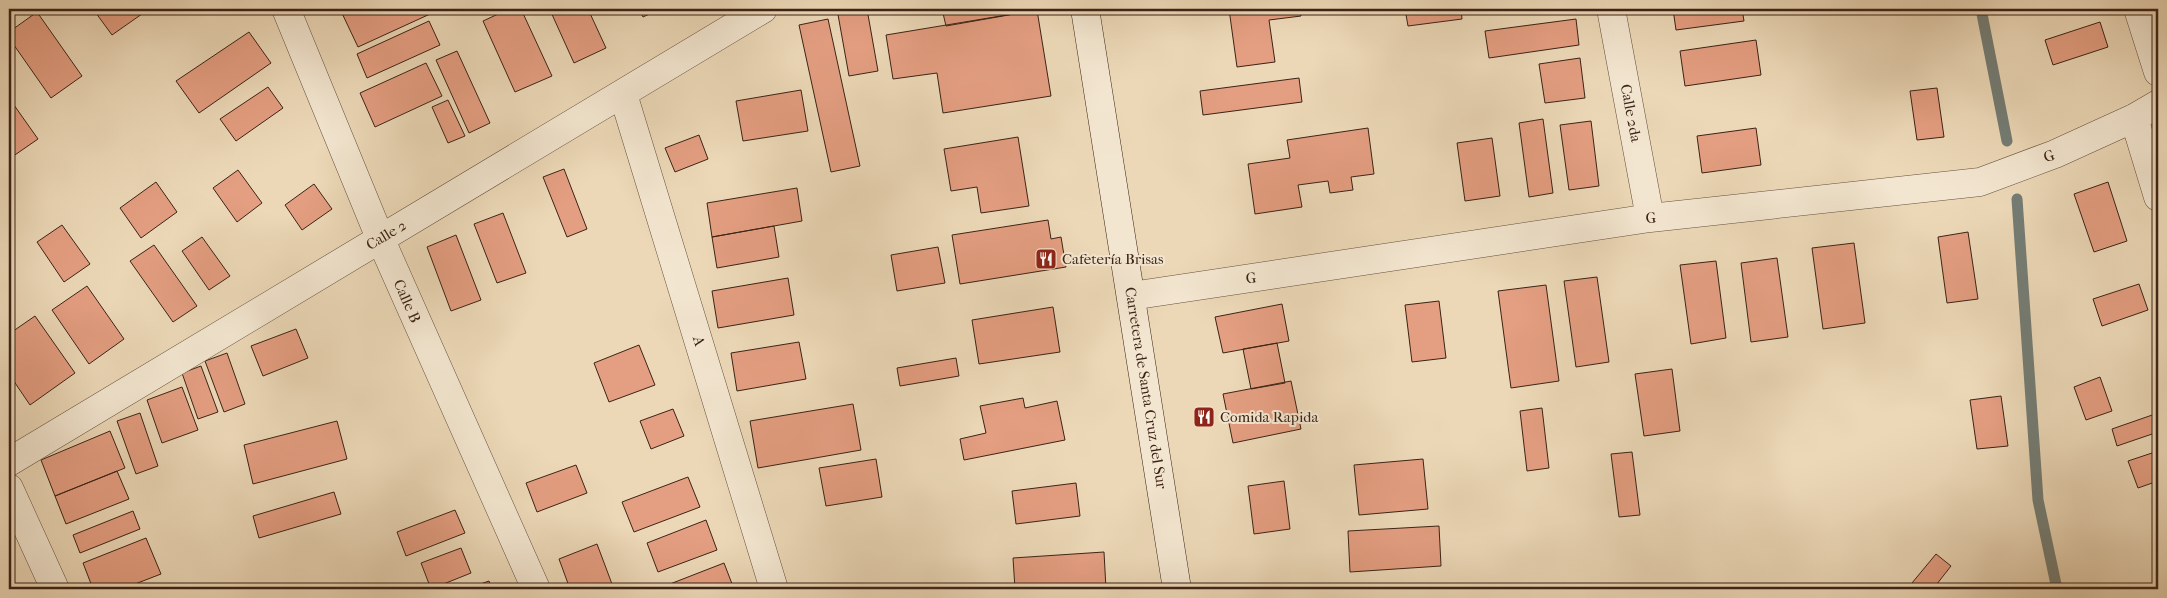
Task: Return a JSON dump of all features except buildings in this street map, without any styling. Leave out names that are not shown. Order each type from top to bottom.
[{"type":"street","name":"Calle B","points":[[286,9],[380,238],[536,589]]},
{"type":"street","name":"Calle 2","points":[[9,462],[763,9]]},
{"type":"street","name":"Carretera de Santa Cruz del Sur","points":[[1085,9],[1177,589]]},
{"type":"street","name":"Calle 2da","points":[[1611,9],[1650,218]]},
{"type":"street","points":[[2138,9],[2158,72]]},
{"type":"street","name":"A","points":[[623,94],[774,589]]},
{"type":"street","name":"G","points":[[1131,296],[1650,218],[1980,182],[2055,154],[2134,118],[2158,104]]},
{"type":"street","points":[[2134,118],[2158,197]]},
{"type":"street","points":[[9,488],[55,589]]},
{"type":"waterway","points":[[1981,9],[2007,141]]},
{"type":"waterway","points":[[2017,199],[2038,500],[2057,589]]},
{"type":"place","name":"Cafetería Brisas","points":[[1046,259]]},
{"type":"place","name":"Comida Rapida","points":[[1204,417]]}]
